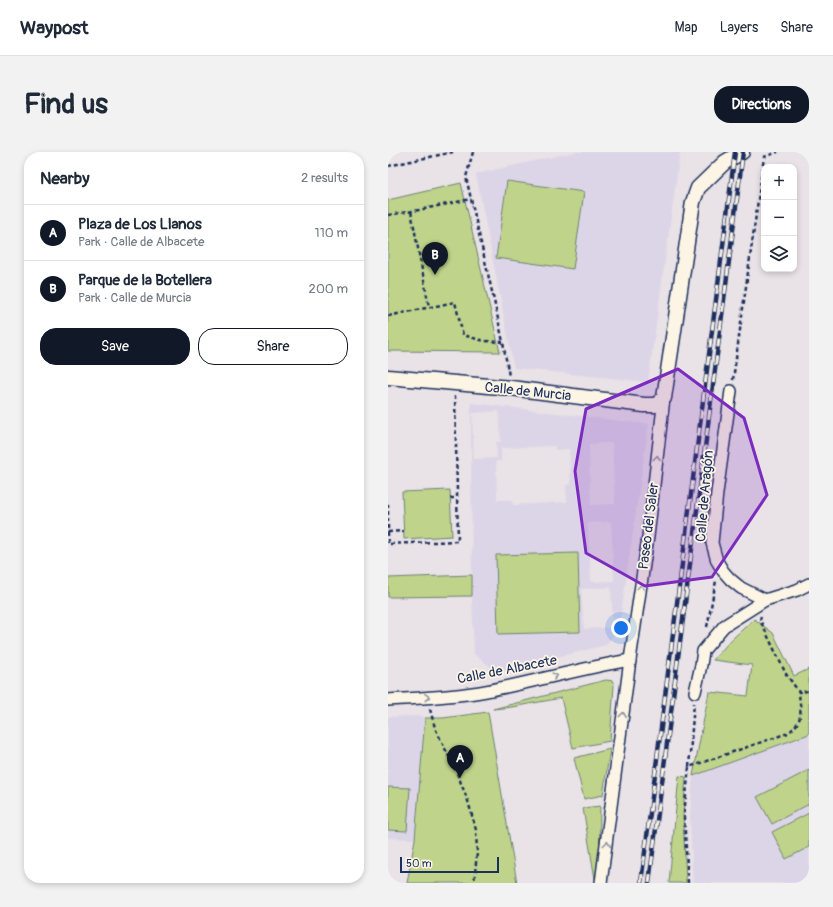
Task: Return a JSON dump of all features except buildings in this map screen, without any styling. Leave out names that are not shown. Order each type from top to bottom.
[{"type":"street","name":"Paseo del Saler","points":[[601,883],[612,808],[664,398],[693,202],[698,188],[725,162],[742,152]]},
{"type":"street","name":"Calle de Murcia","points":[[388,377],[511,388],[644,405],[656,405],[664,398]]},
{"type":"street","name":"Calle de Aragón","points":[[731,391],[717,493],[712,543],[717,561],[730,579],[741,588],[765,600]]},
{"type":"street","points":[[695,692],[703,651],[724,626],[765,600],[797,590],[809,584]]},
{"type":"street","name":"Calle de Albacete","points":[[388,700],[434,697],[484,691],[630,660]]},
{"type":"path","points":[[388,166],[453,152]]},
{"type":"path","points":[[473,152],[466,177],[503,342],[511,388]]},
{"type":"path","points":[[731,391],[764,157],[778,152]]},
{"type":"path","points":[[388,215],[471,199]]},
{"type":"path","points":[[411,211],[429,307]]},
{"type":"path","points":[[388,316],[455,302],[463,335],[484,341],[503,342]]},
{"type":"path","points":[[388,504],[388,544],[458,541],[454,383]]},
{"type":"path","points":[[450,498],[457,498]]},
{"type":"path","points":[[388,532],[404,531]]},
{"type":"path","points":[[707,628],[719,565]]},
{"type":"path","points":[[689,767],[788,733],[796,726],[800,718],[799,692],[786,674],[760,620],[765,600]]},
{"type":"path","points":[[799,692],[809,691]]},
{"type":"path","points":[[688,883],[684,815],[695,692]]},
{"type":"path","points":[[427,697],[435,728],[457,773],[468,801],[476,830],[477,853],[474,883]]},
{"type":"highlighted area","points":[[678,369],[744,418],[767,495],[712,577],[645,586],[586,553],[575,471],[586,409]]},
{"type":"shaded area","points":[[575,152],[680,152],[648,382],[514,368],[476,174]]},
{"type":"shaded area","points":[[471,403],[649,424],[619,628],[606,645],[497,672],[474,654],[472,596]],"holes":[[[499,411],[501,442],[496,442],[497,458],[474,459],[472,413]],[[612,443],[615,504],[591,505],[589,444]],[[555,446],[555,450],[569,449],[571,485],[566,485],[567,502],[513,505],[512,500],[497,500],[496,461],[501,461],[501,448]],[[611,522],[614,581],[591,582],[588,523]],[[611,587],[613,627],[584,629],[581,589]]]},
{"type":"shaded area","points":[[422,716],[425,718],[415,839],[388,838],[388,717]]},
{"type":"shaded area","points":[[809,734],[809,883],[693,883],[690,817],[693,776]]},
{"type":"green space","points":[[507,181],[584,192],[573,269],[496,258]]},
{"type":"green space","points":[[461,183],[500,352],[388,351],[388,200]]},
{"type":"green space","points":[[450,490],[452,536],[404,539],[402,492]]},
{"type":"green space","points":[[578,553],[580,632],[498,634],[496,555]]},
{"type":"green space","points":[[472,575],[472,596],[388,597],[388,578]]},
{"type":"green space","points":[[754,619],[773,633],[794,676],[809,669],[809,734],[693,776],[709,692],[748,696],[752,665],[713,660],[731,640]]},
{"type":"green space","points":[[606,680],[613,681],[614,685],[610,741],[573,748],[561,698],[493,709]]},
{"type":"green space","points":[[488,712],[517,883],[407,883],[415,839],[425,718],[443,718]]},
{"type":"green space","points":[[610,749],[603,795],[584,799],[574,758]]},
{"type":"green space","points":[[809,770],[809,804],[772,824],[757,797]]},
{"type":"green space","points":[[679,776],[686,777],[683,815],[686,883],[669,883]]},
{"type":"green space","points":[[388,787],[410,788],[407,831],[388,830]]},
{"type":"green space","points":[[600,806],[599,880],[597,882],[595,879],[583,808]]},
{"type":"green space","points":[[809,813],[809,847],[786,859],[772,832]]},
{"type":"railway","points":[[641,883],[735,152]]},
{"type":"railway","points":[[649,883],[743,152]]},
{"type":"place","name":"Parque de la Botellera","points":[[435,275]]},
{"type":"place","name":"Plaza de Los Llanos","points":[[460,778]]}]
